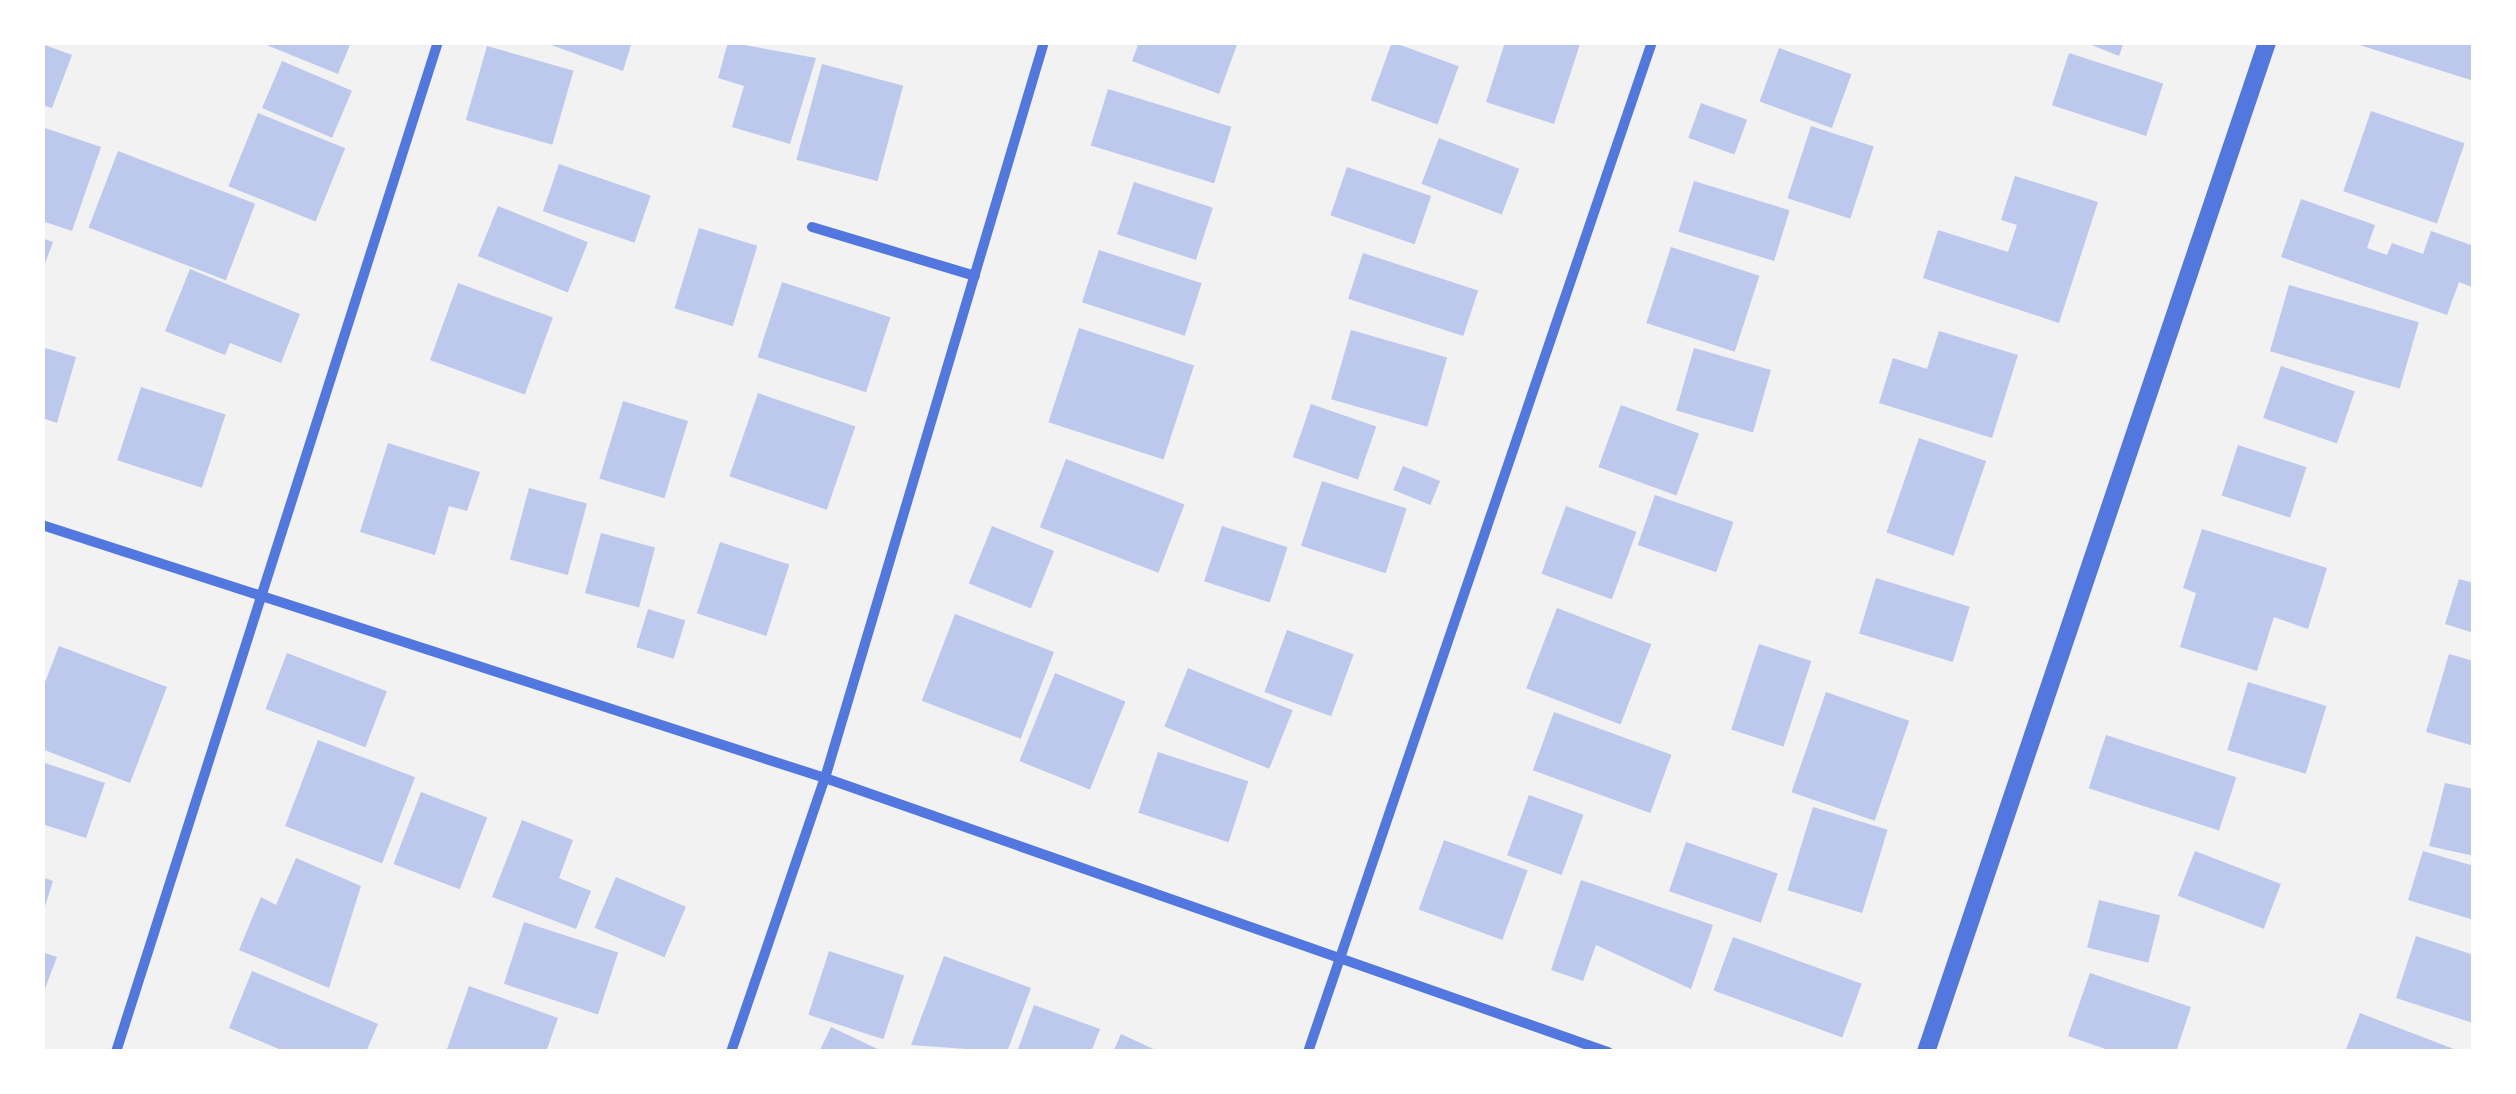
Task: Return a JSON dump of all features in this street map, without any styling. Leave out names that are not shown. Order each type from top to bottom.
[{"type":"street","points":[[116,1052],[264,598],[438,42]]},
{"type":"street","points":[[731,1052],[825,778],[1044,42]]},
{"type":"street","points":[[1308,1052],[1652,42]]},
{"type":"street","points":[[1926,1052],[2266,42]]},
{"type":"street","points":[[812,227],[976,276]]},
{"type":"street","points":[[42,525],[825,778],[1608,1052]]},
{"type":"building","points":[[259,42],[351,42],[338,74]]},
{"type":"building","points":[[543,42],[632,42],[623,71]]},
{"type":"building","points":[[728,42],[816,58],[790,144],[732,127],[744,86],[718,78]]},
{"type":"building","points":[[1139,42],[1238,42],[1219,94],[1132,61]]},
{"type":"building","points":[[1392,42],[1459,66],[1438,125],[1371,100]]},
{"type":"building","points":[[1505,42],[1580,44],[1554,124],[1486,102]]},
{"type":"building","points":[[2084,42],[2124,42],[2119,56]]},
{"type":"building","points":[[2474,42],[2474,81],[2353,43]]},
{"type":"building","points":[[42,44],[72,55],[52,108],[42,105]]},
{"type":"building","points":[[487,46],[574,71],[552,145],[466,120]]},
{"type":"building","points":[[1779,48],[1851,74],[1832,128],[1760,102]]},
{"type":"building","points":[[2069,53],[2163,84],[2146,136],[2052,105]]},
{"type":"building","points":[[282,61],[352,91],[332,138],[262,108]]},
{"type":"building","points":[[822,64],[903,86],[878,181],[796,160]]},
{"type":"building","points":[[1108,89],[1231,127],[1214,183],[1091,145]]},
{"type":"building","points":[[1701,103],[1747,120],[1734,155],[1688,138]]},
{"type":"building","points":[[2371,111],[2465,143],[2437,224],[2343,191]]},
{"type":"building","points":[[258,113],[345,148],[316,221],[228,186]]},
{"type":"building","points":[[1811,126],[1874,146],[1850,219],[1788,198]]},
{"type":"building","points":[[42,127],[101,147],[72,231],[42,221]]},
{"type":"building","points":[[1439,138],[1519,169],[1502,215],[1421,184]]},
{"type":"building","points":[[118,151],[255,204],[226,280],[89,228]]},
{"type":"building","points":[[559,164],[651,196],[634,243],[543,211]]},
{"type":"building","points":[[1347,167],[1431,196],[1415,244],[1330,215]]},
{"type":"building","points":[[2015,176],[2098,202],[2059,323],[1923,278],[1938,230],[2008,252],[2017,225],[2001,220]]},
{"type":"building","points":[[1694,181],[1790,210],[1774,261],[1679,232]]},
{"type":"building","points":[[1134,182],[1213,208],[1196,260],[1117,234]]},
{"type":"building","points":[[2301,199],[2375,225],[2367,248],[2387,255],[2392,243],[2423,254],[2431,231],[2474,246],[2474,288],[2459,282],[2447,315],[2281,257]]},
{"type":"building","points":[[498,206],[588,242],[568,292],[478,256]]},
{"type":"building","points":[[699,228],[757,246],[733,326],[674,308]]},
{"type":"building","points":[[42,238],[53,242],[43,269],[42,269]]},
{"type":"building","points":[[1671,247],[1759,276],[1735,352],[1646,323]]},
{"type":"building","points":[[1099,250],[1202,283],[1185,336],[1082,302]]},
{"type":"building","points":[[1363,253],[1478,290],[1463,336],[1348,299]]},
{"type":"building","points":[[190,269],[300,314],[281,363],[230,343],[225,355],[165,331]]},
{"type":"building","points":[[782,282],[890,317],[866,392],[758,357]]},
{"type":"building","points":[[458,283],[553,318],[525,395],[430,360]]},
{"type":"building","points":[[2289,285],[2419,322],[2400,389],[2270,351]]},
{"type":"building","points":[[1079,328],[1194,365],[1163,460],[1048,422]]},
{"type":"building","points":[[1351,330],[1447,358],[1427,427],[1331,399]]},
{"type":"building","points":[[1939,331],[2018,355],[1992,438],[1879,403],[1893,358],[1927,369]]},
{"type":"building","points":[[42,347],[76,357],[57,423],[42,418]]},
{"type":"building","points":[[1694,348],[1771,370],[1753,433],[1676,410]]},
{"type":"building","points":[[2281,366],[2355,391],[2337,443],[2263,418]]},
{"type":"building","points":[[141,387],[226,415],[202,488],[117,460]]},
{"type":"building","points":[[758,393],[855,427],[827,510],[729,476]]},
{"type":"building","points":[[623,401],[688,421],[664,498],[599,478]]},
{"type":"building","points":[[1311,404],[1376,426],[1358,479],[1293,457]]},
{"type":"building","points":[[1621,405],[1699,433],[1676,495],[1598,467]]},
{"type":"building","points":[[1919,438],[1986,461],[1954,556],[1886,533]]},
{"type":"building","points":[[388,443],[480,472],[467,511],[449,506],[435,555],[360,532]]},
{"type":"building","points":[[2238,445],[2306,467],[2290,518],[2222,495]]},
{"type":"building","points":[[1066,459],[1185,505],[1158,573],[1040,527]]},
{"type":"building","points":[[1403,466],[1440,481],[1430,505],[1393,490]]},
{"type":"building","points":[[1322,481],[1407,509],[1386,573],[1301,546]]},
{"type":"building","points":[[529,488],[587,504],[568,575],[510,559]]},
{"type":"building","points":[[1655,495],[1733,522],[1716,572],[1638,545]]},
{"type":"building","points":[[1566,506],[1636,532],[1612,599],[1541,574]]},
{"type":"building","points":[[992,526],[1054,551],[1031,609],[969,583]]},
{"type":"building","points":[[1222,526],[1288,547],[1270,602],[1204,581]]},
{"type":"building","points":[[2202,529],[2327,568],[2308,629],[2274,617],[2257,671],[2180,647],[2196,593],[2183,588]]},
{"type":"building","points":[[601,533],[655,547],[639,607],[585,593]]},
{"type":"building","points":[[720,542],[789,565],[766,636],[697,613]]},
{"type":"building","points":[[1876,578],[1970,607],[1953,662],[1859,633]]},
{"type":"building","points":[[2459,579],[2474,583],[2474,633],[2445,624]]},
{"type":"building","points":[[1557,608],[1651,644],[1620,724],[1526,688]]},
{"type":"building","points":[[648,609],[685,620],[674,659],[636,647]]},
{"type":"building","points":[[955,614],[1054,652],[1021,739],[922,701]]},
{"type":"building","points":[[1287,630],[1354,654],[1331,716],[1264,692]]},
{"type":"building","points":[[1759,644],[1811,661],[1783,747],[1731,730]]},
{"type":"building","points":[[59,646],[167,687],[130,783],[42,749],[42,690]]},
{"type":"building","points":[[287,653],[387,691],[365,747],[265,709]]},
{"type":"building","points":[[2449,654],[2474,661],[2474,746],[2426,732]]},
{"type":"building","points":[[1188,668],[1293,710],[1269,769],[1164,726]]},
{"type":"building","points":[[1055,673],[1125,701],[1090,790],[1019,761]]},
{"type":"building","points":[[2248,682],[2326,706],[2306,774],[2227,750]]},
{"type":"building","points":[[1826,692],[1909,721],[1875,821],[1791,792]]},
{"type":"building","points":[[1554,712],[1671,755],[1650,813],[1533,770]]},
{"type":"building","points":[[2106,735],[2236,777],[2219,831],[2089,788]]},
{"type":"building","points":[[318,740],[415,777],[382,863],[285,826]]},
{"type":"building","points":[[1158,752],[1248,781],[1229,842],[1138,813]]},
{"type":"building","points":[[42,762],[105,783],[86,838],[42,824]]},
{"type":"building","points":[[2445,783],[2474,789],[2474,856],[2429,846]]},
{"type":"building","points":[[421,792],[487,817],[460,889],[393,864]]},
{"type":"building","points":[[1529,795],[1584,815],[1562,875],[1507,855]]},
{"type":"building","points":[[1813,807],[1888,830],[1862,913],[1788,890]]},
{"type":"building","points":[[522,820],[573,840],[559,878],[591,891],[576,929],[492,897]]},
{"type":"building","points":[[1444,840],[1528,870],[1502,940],[1419,910]]},
{"type":"building","points":[[1686,842],[1778,874],[1761,923],[1669,891]]},
{"type":"building","points":[[2195,851],[2281,884],[2264,929],[2178,896]]},
{"type":"building","points":[[2423,851],[2474,866],[2474,920],[2408,900]]},
{"type":"building","points":[[296,858],[361,886],[329,988],[239,950],[261,897],[276,905]]},
{"type":"building","points":[[42,877],[53,881],[43,913],[42,912]]},
{"type":"building","points":[[616,877],[686,907],[664,957],[595,928]]},
{"type":"building","points":[[1581,880],[1713,925],[1691,989],[1596,945],[1583,981],[1551,970]]},
{"type":"building","points":[[2099,900],[2160,915],[2148,963],[2087,948]]},
{"type":"building","points":[[524,922],[618,953],[598,1014],[504,984]]},
{"type":"building","points":[[2416,936],[2474,955],[2473,1023],[2396,998]]},
{"type":"building","points":[[1733,937],[1862,984],[1842,1037],[1714,991]]},
{"type":"building","points":[[829,951],[904,975],[883,1039],[808,1015]]},
{"type":"building","points":[[42,952],[57,957],[43,994],[42,994]]},
{"type":"building","points":[[944,956],[1031,988],[1007,1052],[911,1045]]},
{"type":"building","points":[[252,971],[378,1024],[366,1052],[286,1052],[229,1028]]},
{"type":"building","points":[[2090,973],[2191,1007],[2176,1052],[2114,1052],[2068,1036]]},
{"type":"building","points":[[469,986],[558,1018],[546,1052],[446,1052]]},
{"type":"building","points":[[1034,1005],[1100,1029],[1091,1052],[1017,1052]]},
{"type":"building","points":[[2360,1013],[2459,1051],[2459,1052],[2345,1052]]},
{"type":"building","points":[[831,1027],[884,1052],[819,1052]]},
{"type":"building","points":[[1121,1034],[1160,1052],[1113,1052]]}]
